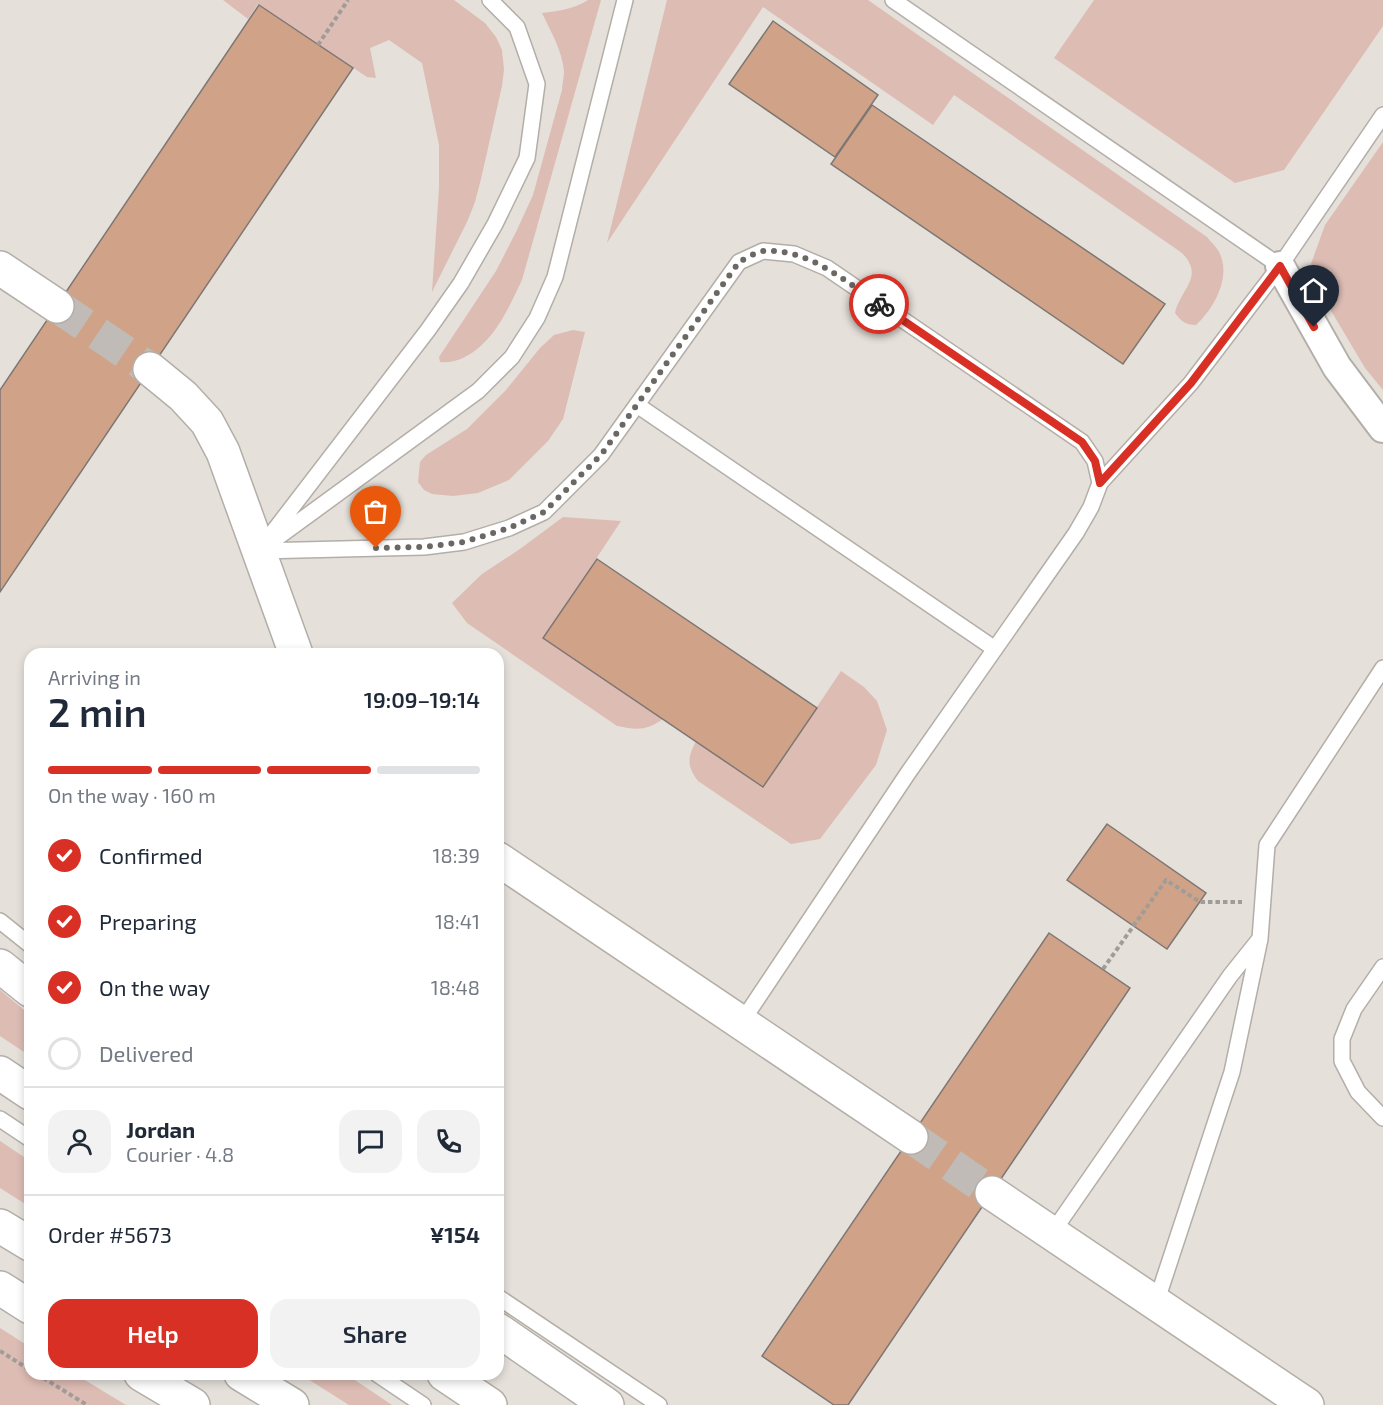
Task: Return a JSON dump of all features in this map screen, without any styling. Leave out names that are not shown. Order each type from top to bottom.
[{"type":"main road","points":[[0,268],[57,306]]},
{"type":"main road","points":[[150,369],[183,396],[207,422],[223,453],[294,648]]},
{"type":"main road","points":[[504,864],[911,1137]]},
{"type":"main road","points":[[0,966],[24,985]]},
{"type":"main road","points":[[0,1072],[24,1089]]},
{"type":"main road","points":[[992,1192],[1307,1405]]},
{"type":"main road","points":[[0,1226],[24,1240]]},
{"type":"main road","points":[[0,1288],[24,1303]]},
{"type":"main road","points":[[504,1334],[607,1405]]},
{"type":"main road","points":[[151,1380],[193,1405]]},
{"type":"main road","points":[[252,1380],[292,1405]]},
{"type":"main road","points":[[453,1380],[490,1405]]},
{"type":"street","points":[[1280,266],[1337,368],[1383,428]]},
{"type":"lane","points":[[259,551],[428,330],[454,292],[495,224],[527,158],[537,84],[517,27],[490,0]]},
{"type":"lane","points":[[259,551],[478,391],[512,357],[537,318],[555,277],[625,0]]},
{"type":"lane","points":[[892,0],[1280,266]]},
{"type":"lane","points":[[741,1023],[908,773],[1076,533],[1091,507],[1100,483],[1191,383],[1280,266],[1383,115]]},
{"type":"lane","points":[[259,551],[424,547],[464,542],[509,528],[544,512],[601,455],[739,262],[763,251],[794,254],[827,268],[1082,442],[1095,461],[1100,483]]},
{"type":"lane","points":[[637,405],[995,649]]},
{"type":"lane","points":[[1156,1303],[1232,1072],[1260,939],[1267,845],[1383,668]]},
{"type":"lane","points":[[0,921],[24,940]]},
{"type":"lane","points":[[1052,1233],[1224,984],[1260,939]]},
{"type":"lane","points":[[1383,967],[1354,1009],[1342,1039],[1342,1061],[1358,1092],[1383,1118]]},
{"type":"lane","points":[[0,1119],[24,1135]]},
{"type":"lane","points":[[504,1301],[659,1405]]},
{"type":"lane","points":[[386,1380],[423,1405]]},
{"type":"path","points":[[318,45],[348,0]]},
{"type":"path","points":[[1103,969],[1166,880],[1200,902],[1263,902]]},
{"type":"path","points":[[0,1352],[24,1366]]},
{"type":"path","points":[[47,1380],[87,1405]]},
{"type":"shaded area","points":[[223,0],[454,0],[485,23],[496,37],[502,50],[504,70],[481,179],[467,222],[432,292],[439,188],[439,145],[422,63],[389,40],[370,48],[376,78],[367,77],[258,4],[248,19]]},
{"type":"shaded area","points":[[588,0],[601,0],[522,280],[499,324],[483,344],[463,358],[440,362],[439,357],[496,271],[533,195],[562,90],[564,74],[559,48],[542,13],[572,8]]},
{"type":"shaded area","points":[[667,0],[868,0],[1207,237],[1218,250],[1222,261],[1222,281],[1215,301],[1196,325],[1184,322],[1175,313],[1191,276],[1189,261],[1182,253],[954,95],[933,125],[763,7],[607,243]]},
{"type":"shaded area","points":[[1094,0],[1383,0],[1383,26],[1284,170],[1235,183],[1054,58]]},
{"type":"shaded area","points":[[1383,142],[1383,390],[1365,368],[1308,272],[1325,225]]},
{"type":"shaded area","points":[[573,330],[585,332],[563,419],[548,441],[509,480],[478,493],[453,496],[432,494],[424,490],[418,482],[420,462],[426,455],[467,429],[506,390],[540,348],[554,335]]},
{"type":"shaded area","points":[[563,517],[621,521],[544,638],[663,719],[646,728],[617,726],[467,623],[452,603],[482,574]]},
{"type":"shaded area","points":[[841,671],[864,687],[877,701],[887,730],[876,765],[820,839],[791,844],[698,781],[690,766],[691,752],[696,741],[764,786]]},
{"type":"shaded area","points":[[0,990],[24,1010],[24,1052],[0,1036]]},
{"type":"shaded area","points":[[0,1141],[24,1157],[24,1203],[0,1188]]},
{"type":"shaded area","points":[[0,1328],[24,1343],[24,1380],[85,1380],[126,1405],[0,1405]]},
{"type":"shaded area","points":[[309,1380],[355,1380],[392,1405],[349,1405]]},
{"type":"building","points":[[259,5],[353,68],[0,592],[0,390]]},
{"type":"building","points":[[773,21],[878,95],[835,157],[729,84]]},
{"type":"building","points":[[872,105],[1165,304],[1123,364],[831,164]]},
{"type":"building","points":[[597,559],[817,708],[763,787],[543,638]]},
{"type":"building","points":[[1107,824],[1206,893],[1167,949],[1067,880]]},
{"type":"building","points":[[1049,933],[1130,988],[848,1405],[834,1405],[762,1356]]},
{"type":"tunnel","points":[[57,306],[150,369]]},
{"type":"tunnel","points":[[911,1137],[992,1193]]},
{"type":"way so far","points":[[376,548],[424,547],[464,542],[509,528],[544,512],[601,455],[739,262],[763,251],[794,254],[827,268],[879,304]]},
{"type":"route","points":[[879,304],[1082,442],[1095,461],[1100,483],[1191,383],[1280,266],[1314,327]]}]
